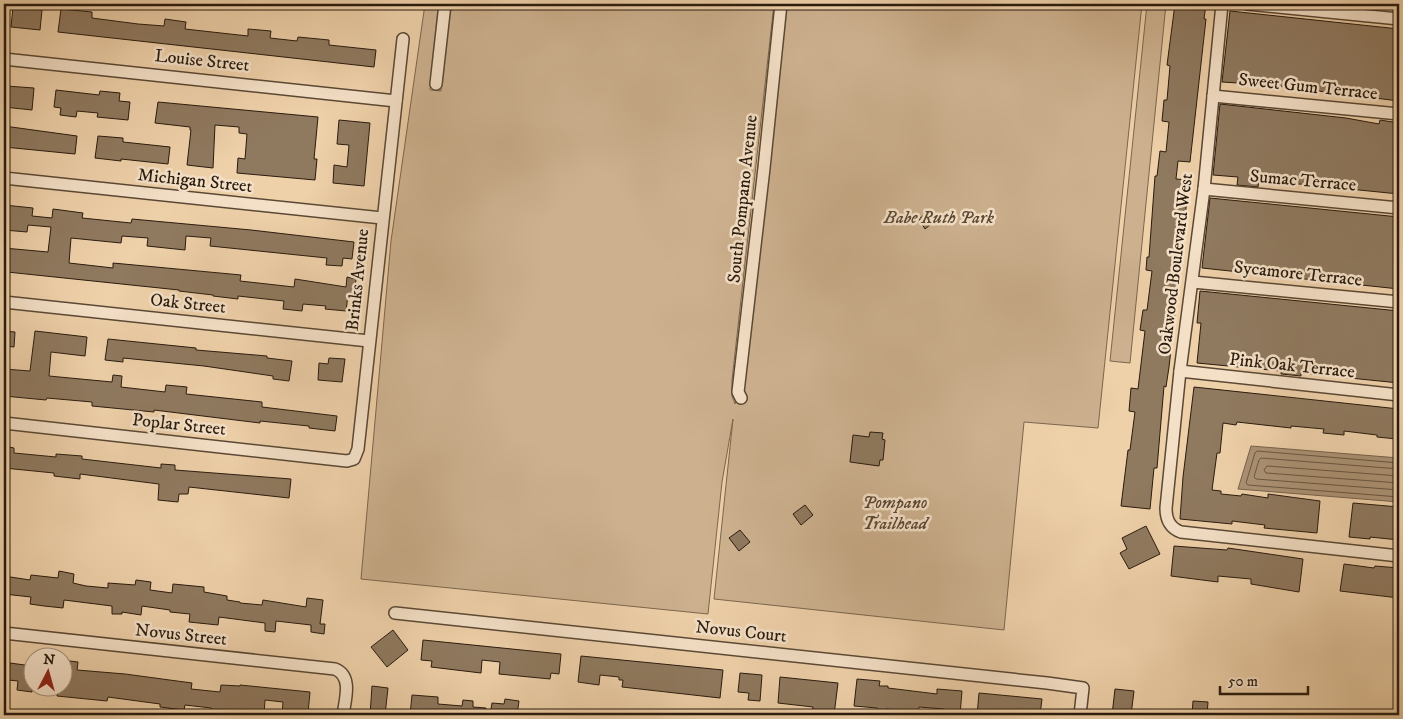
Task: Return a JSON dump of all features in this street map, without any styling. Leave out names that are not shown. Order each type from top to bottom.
[{"type":"street","points":[[436,84],[445,4]]},
{"type":"street","name":"South Pompano Avenue","points":[[741,398],[738,392],[781,4]]},
{"type":"street","name":"Oakwood Boulevard West","points":[[1222,4],[1204,189],[1180,372],[1166,508],[1167,519],[1172,528],[1181,532],[1399,556]]},
{"type":"street","points":[[1247,4],[1399,19]]},
{"type":"street","name":"Brinks Avenue","points":[[350,460],[356,456],[358,449],[403,40]]},
{"type":"street","name":"Louise Street","points":[[4,59],[396,100]]},
{"type":"street","name":"Sweet Gum Terrace","points":[[1213,96],[1399,114]]},
{"type":"street","name":"Michigan Street","points":[[4,178],[382,218]]},
{"type":"street","name":"Sumac Terrace","points":[[1204,189],[1399,208]]},
{"type":"street","name":"Sycamore Terrace","points":[[1193,282],[1399,302]]},
{"type":"street","name":"Oak Street","points":[[4,302],[369,341]]},
{"type":"street","name":"Pink Oak Terrace","points":[[1180,372],[1399,395]]},
{"type":"street","name":"Poplar Street","points":[[4,423],[350,460]]},
{"type":"street","name":"Novus Court","points":[[395,613],[872,663],[1083,688],[1080,715]]},
{"type":"street","name":"Novus Street","points":[[4,633],[335,669],[342,672],[345,677],[343,715]]},
{"type":"green space","points":[[425,4],[439,4],[430,90],[441,91],[451,4],[774,4],[732,380],[732,396],[735,404],[738,392],[781,4],[1142,4],[1098,428],[1024,422],[1004,630],[714,599],[733,419],[722,482],[708,614],[361,579],[391,241]]},
{"type":"green space","points":[[1147,4],[1166,4],[1130,363],[1110,361]]},
{"type":"water","points":[[1251,446],[1399,458],[1399,502],[1238,489]]},
{"type":"building","points":[[1175,4],[1206,4],[1204,19],[1206,19],[1190,162],[1178,161],[1176,179],[1189,180],[1184,227],[1182,226],[1178,287],[1169,367],[1166,387],[1164,386],[1157,468],[1154,468],[1150,509],[1121,506],[1135,412],[1129,411],[1131,388],[1138,389],[1145,331],[1140,330],[1143,310],[1147,310],[1152,271],[1146,270],[1147,257],[1149,257],[1155,176],[1157,176],[1160,151],[1166,152],[1169,122],[1162,121],[1164,100],[1167,100],[1170,66],[1167,65]]},
{"type":"building","points":[[13,7],[42,10],[40,30],[11,27]]},
{"type":"building","points":[[61,9],[92,12],[92,18],[138,24],[164,26],[165,19],[186,22],[185,29],[248,36],[248,29],[271,31],[270,38],[297,41],[298,37],[329,40],[329,45],[376,50],[374,67],[58,32]]},
{"type":"building","points":[[1230,11],[1399,29],[1399,101],[1269,85],[1222,82]]},
{"type":"building","points":[[6,86],[34,88],[32,110],[4,107]]},
{"type":"building","points":[[56,90],[99,95],[100,91],[120,93],[119,101],[130,102],[128,120],[97,117],[98,113],[77,111],[76,117],[60,115],[61,108],[54,107]]},
{"type":"building","points":[[158,102],[318,117],[314,159],[317,159],[315,180],[237,173],[238,158],[245,159],[247,134],[239,133],[239,127],[215,125],[213,168],[187,165],[190,127],[155,123]]},
{"type":"building","points":[[1220,104],[1346,118],[1379,124],[1380,120],[1399,123],[1397,145],[1399,145],[1399,194],[1259,180],[1258,187],[1237,185],[1238,177],[1213,175]]},
{"type":"building","points":[[339,120],[370,123],[364,186],[333,183],[334,165],[347,167],[349,145],[337,144]]},
{"type":"building","points":[[4,126],[77,136],[75,154],[4,147]]},
{"type":"building","points":[[98,136],[123,138],[123,142],[170,147],[168,164],[95,158]]},
{"type":"building","points":[[1210,198],[1399,217],[1399,289],[1202,268]]},
{"type":"building","points":[[4,205],[33,208],[32,216],[52,218],[53,209],[83,213],[82,218],[131,223],[132,219],[354,242],[352,259],[343,258],[342,266],[326,265],[327,258],[210,246],[211,238],[186,236],[185,250],[147,246],[148,238],[122,236],[121,243],[71,238],[69,263],[113,268],[113,263],[241,275],[240,281],[294,287],[295,279],[346,287],[347,277],[356,279],[354,296],[348,295],[346,311],[325,309],[326,306],[303,304],[302,311],[283,309],[284,301],[238,296],[238,299],[179,290],[7,272],[8,264],[4,263],[4,248],[48,252],[51,227],[28,225],[27,232],[4,230]]},
{"type":"building","points":[[929,211],[936,220],[925,229],[919,219]]},
{"type":"building","points":[[1200,291],[1399,311],[1399,383],[1301,373],[1301,376],[1281,374],[1281,371],[1197,363],[1201,323],[1197,323]]},
{"type":"building","points":[[4,331],[15,332],[14,347],[4,346]]},
{"type":"building","points":[[35,331],[87,337],[85,356],[51,352],[49,376],[112,382],[113,375],[122,376],[121,387],[165,392],[166,385],[187,387],[186,394],[262,402],[262,407],[337,416],[335,431],[309,428],[309,426],[260,421],[260,423],[154,410],[154,412],[92,406],[92,402],[4,396],[4,369],[30,371]]},
{"type":"building","points":[[108,339],[196,348],[196,350],[267,356],[267,358],[292,361],[289,381],[273,379],[273,376],[204,366],[123,358],[123,362],[105,360]]},
{"type":"building","points":[[329,358],[345,359],[342,382],[318,380],[319,363],[328,364]]},
{"type":"building","points":[[1194,387],[1399,409],[1397,439],[1344,431],[1344,435],[1323,433],[1324,429],[1291,426],[1291,428],[1237,422],[1236,425],[1223,423],[1220,453],[1217,453],[1212,490],[1221,491],[1221,494],[1241,496],[1242,494],[1268,498],[1268,494],[1320,501],[1317,533],[1264,528],[1265,525],[1232,521],[1232,524],[1180,519]]},
{"type":"building","points":[[870,432],[883,433],[882,439],[885,440],[883,460],[880,460],[879,466],[850,462],[853,435],[869,437]]},
{"type":"building","points":[[4,446],[14,448],[14,453],[56,457],[56,454],[82,456],[82,459],[161,468],[161,464],[175,465],[175,470],[291,479],[289,498],[189,487],[188,494],[179,494],[178,502],[158,500],[159,484],[80,474],[80,479],[54,476],[54,473],[4,468]]},
{"type":"building","points":[[1353,503],[1399,507],[1399,540],[1349,537]]},
{"type":"building","points":[[805,505],[813,515],[801,525],[793,514]]},
{"type":"building","points":[[1146,526],[1160,554],[1129,569],[1120,553],[1127,549],[1122,538]]},
{"type":"building","points":[[740,530],[750,542],[739,551],[729,538]]},
{"type":"building","points":[[1174,546],[1227,550],[1228,548],[1303,559],[1299,592],[1251,584],[1251,579],[1218,576],[1218,582],[1171,576]]},
{"type":"building","points":[[1344,564],[1374,568],[1375,566],[1399,568],[1399,598],[1340,591]]},
{"type":"building","points":[[59,571],[74,574],[73,583],[86,586],[108,588],[108,583],[135,585],[136,580],[151,582],[150,590],[172,593],[173,584],[204,587],[204,592],[227,596],[227,600],[240,603],[262,605],[263,600],[306,607],[307,598],[323,600],[320,624],[325,624],[324,634],[311,632],[311,625],[276,621],[275,632],[265,631],[265,623],[219,617],[218,625],[189,622],[190,614],[142,606],[141,615],[122,612],[122,614],[112,614],[112,606],[64,600],[63,608],[44,606],[30,604],[31,597],[4,594],[4,576],[30,580],[31,575],[58,578]]},
{"type":"building","points":[[393,630],[408,650],[387,667],[371,647]]},
{"type":"building","points":[[423,640],[561,654],[559,674],[551,673],[550,679],[499,674],[500,662],[482,660],[481,673],[431,667],[432,661],[421,660]]},
{"type":"building","points":[[581,656],[723,670],[720,698],[622,687],[623,680],[619,680],[619,677],[600,675],[599,685],[578,682]]},
{"type":"building","points":[[72,661],[78,662],[77,670],[192,683],[191,689],[220,692],[221,685],[240,685],[310,692],[308,713],[300,712],[299,715],[282,715],[283,702],[265,700],[264,715],[228,712],[226,715],[211,714],[211,708],[185,705],[184,710],[160,707],[160,704],[108,697],[107,701],[57,696],[72,696]]},
{"type":"building","points":[[10,663],[22,665],[22,691],[17,690],[18,681],[8,680]]},
{"type":"building","points":[[740,673],[762,675],[760,701],[748,700],[749,693],[738,692]]},
{"type":"building","points":[[780,677],[838,683],[834,715],[812,715],[813,707],[778,703]]},
{"type":"building","points":[[857,679],[880,681],[879,686],[888,686],[888,688],[937,694],[937,689],[962,691],[960,715],[943,715],[944,709],[919,707],[918,713],[886,709],[886,712],[877,711],[877,708],[854,706]]},
{"type":"building","points":[[372,686],[388,688],[385,715],[370,715]]},
{"type":"building","points":[[1115,689],[1134,691],[1131,715],[1112,715]]},
{"type":"building","points":[[979,693],[1042,699],[1040,715],[977,715]]},
{"type":"building","points":[[412,695],[438,697],[438,704],[462,706],[463,700],[473,701],[473,707],[486,708],[486,715],[448,715],[425,712],[424,715],[410,715]]},
{"type":"building","points":[[505,699],[519,701],[517,715],[490,715],[492,703],[504,704]]},
{"type":"building","points":[[1193,701],[1208,702],[1207,715],[1192,715]]},
{"type":"park label","name":"Babe Ruth Park","points":[[939,218]]},
{"type":"park label","name":"Pompano Trailhead","points":[[895,513]]}]
